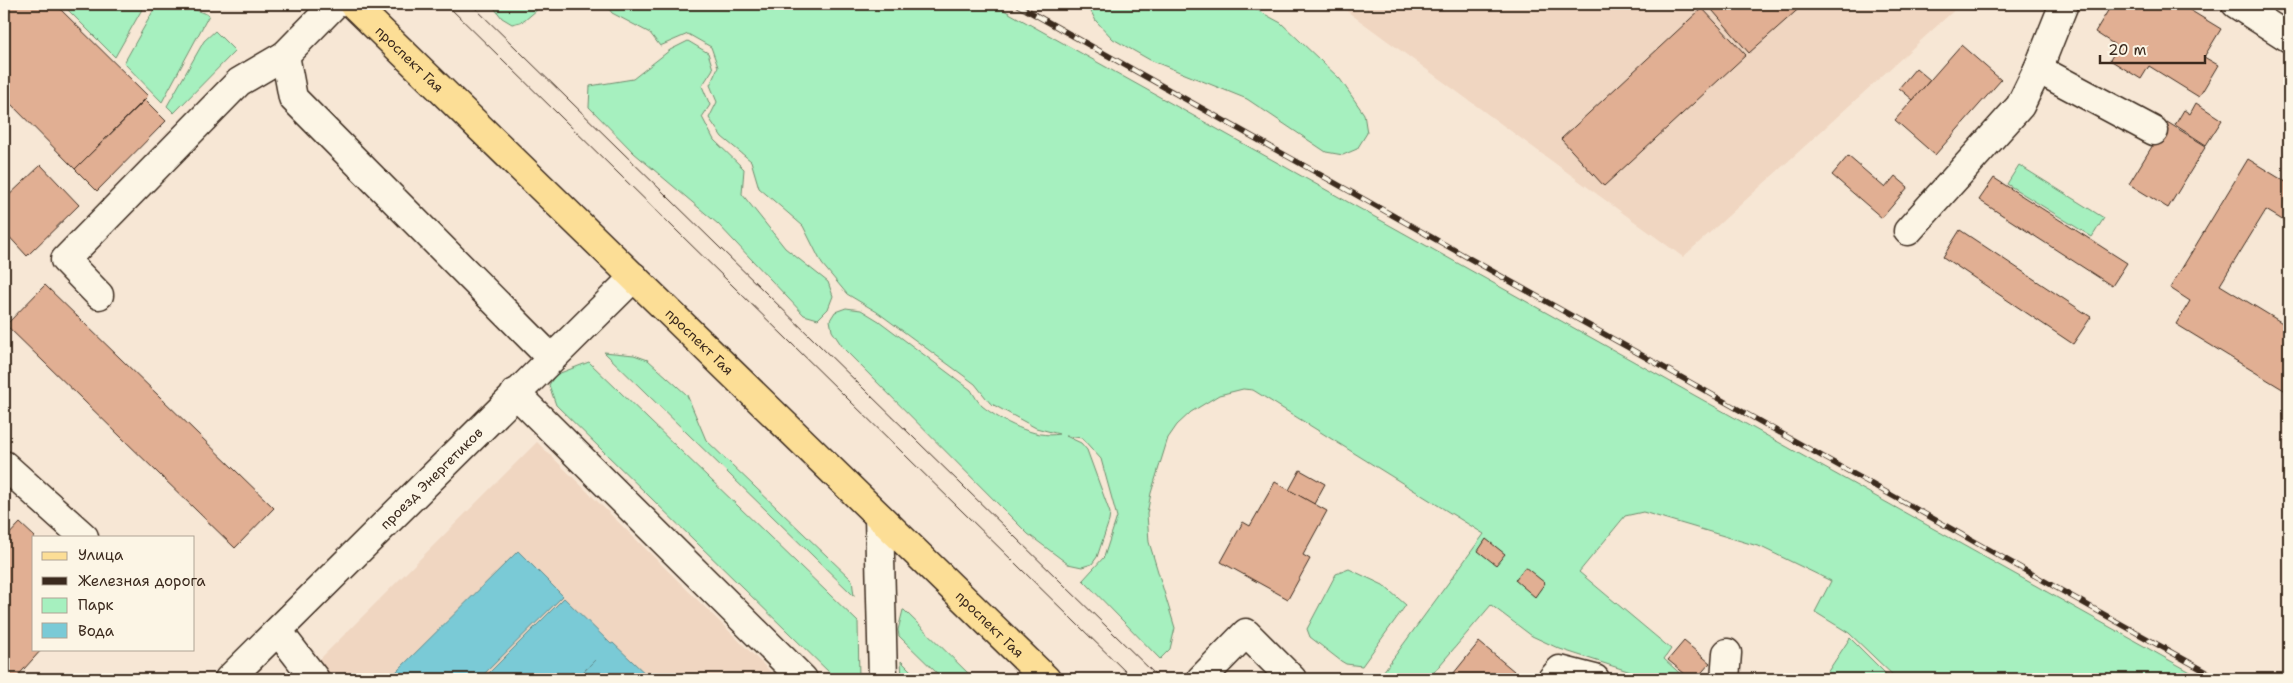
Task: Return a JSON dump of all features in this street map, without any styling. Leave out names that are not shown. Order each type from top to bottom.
[{"type":"main road","name":"проспект Гая","points":[[353,4],[1046,679]]},
{"type":"street","points":[[99,295],[65,260],[239,82],[285,55],[335,4]]},
{"type":"street","points":[[1908,231],[2020,106],[2038,69],[2064,4]]},
{"type":"street","points":[[2236,4],[2289,38]]},
{"type":"street","points":[[285,55],[292,98],[551,358]]},
{"type":"street","points":[[2038,69],[2154,131]]},
{"type":"street","name":"проезд Энергетиков","points":[[229,679],[515,393],[634,277]]},
{"type":"street","points":[[515,393],[803,679]]},
{"type":"street","points":[[4,464],[83,536]]},
{"type":"street","points":[[878,517],[883,679]]},
{"type":"street","points":[[278,630],[315,679]]},
{"type":"street","points":[[1201,679],[1246,633],[1292,679]]},
{"type":"street","points":[[1552,679],[1560,670],[1595,679]]},
{"type":"shaded area","points":[[1337,4],[1961,4],[1683,257]]},
{"type":"shaded area","points":[[537,442],[778,679],[300,679]]},
{"type":"green space","points":[[62,4],[145,4],[115,57]]},
{"type":"green space","points":[[157,4],[179,4],[209,15],[162,102],[124,63]]},
{"type":"green space","points":[[491,4],[544,4],[524,21],[512,24],[502,18]]},
{"type":"green space","points":[[605,4],[993,4],[2203,679],[1897,679],[1849,633],[1815,612],[1831,581],[1761,547],[1643,512],[1625,516],[1579,572],[1671,649],[1664,659],[1686,679],[1643,679],[1637,674],[1560,649],[1532,636],[1491,605],[1428,679],[1378,679],[1484,534],[1253,390],[1243,389],[1219,395],[1191,412],[1177,425],[1168,438],[1151,493],[1147,514],[1149,542],[1175,628],[1170,649],[1160,659],[1083,580],[1104,557],[1117,517],[1101,459],[1082,438],[1066,436],[1081,443],[1087,450],[1110,513],[1097,557],[1092,564],[1082,567],[1068,564],[1028,534],[844,349],[832,331],[830,320],[835,312],[846,308],[861,310],[879,321],[971,390],[982,406],[1008,423],[1040,434],[1059,434],[1036,428],[990,403],[975,384],[877,312],[847,294],[822,264],[803,226],[759,188],[751,161],[722,137],[709,118],[717,102],[710,85],[718,67],[711,47],[688,34],[660,46],[650,33],[612,13]]},
{"type":"green space","points":[[1087,4],[1246,4],[1281,23],[1340,79],[1364,114],[1367,133],[1357,149],[1343,155],[1326,152],[1247,99],[1150,60],[1113,39],[1096,21]]},
{"type":"green space","points":[[215,31],[235,51],[174,113],[167,106],[204,41]]},
{"type":"green space","points":[[688,41],[708,53],[713,69],[702,86],[710,105],[702,117],[714,140],[744,169],[742,194],[785,248],[828,282],[833,296],[828,309],[818,319],[804,315],[718,224],[634,153],[589,107],[590,86],[633,79],[670,50]]},
{"type":"green space","points":[[2019,165],[2104,218],[2092,237],[2007,184]]},
{"type":"green space","points":[[604,352],[634,355],[648,360],[687,395],[706,440],[852,580],[854,596]]},
{"type":"green space","points":[[589,362],[858,622],[859,679],[836,679],[556,405],[549,385],[555,375]]},
{"type":"green space","points":[[1349,569],[1383,585],[1406,605],[1362,666],[1346,664],[1341,661],[1310,637],[1307,629],[1336,574]]},
{"type":"green space","points":[[903,610],[974,679],[943,679],[899,636],[898,630]]},
{"type":"green space","points":[[1850,638],[1891,679],[1823,679]]},
{"type":"green space","points":[[901,661],[919,679],[902,679]]},
{"type":"water","points":[[518,551],[563,596],[479,679],[389,679]]},
{"type":"water","points":[[564,598],[611,644],[613,643],[651,679],[577,679],[595,660],[576,679],[483,679]]},
{"type":"building","points":[[4,4],[55,4],[148,96],[75,169],[4,97]]},
{"type":"building","points":[[1707,4],[1804,4],[1749,53]]},
{"type":"building","points":[[2112,4],[2120,9],[2123,4],[2180,4],[2221,29],[2204,57],[2218,65],[2199,97],[2149,66],[2141,79],[2110,60],[2118,47],[2095,32]]},
{"type":"building","points":[[1702,8],[1746,55],[1604,186],[1561,139]]},
{"type":"building","points":[[1961,45],[2001,80],[1935,155],[1895,120]]},
{"type":"building","points":[[1916,68],[1930,80],[1913,100],[1899,88]]},
{"type":"building","points":[[145,100],[166,121],[97,191],[75,169]]},
{"type":"building","points":[[2196,103],[2222,120],[2206,145],[2175,125],[2184,110],[2190,114]]},
{"type":"building","points":[[2167,122],[2206,146],[2168,208],[2129,184]]},
{"type":"building","points":[[1848,156],[1885,188],[1895,176],[1908,187],[1882,218],[1832,175]]},
{"type":"building","points":[[2248,159],[2289,184],[2289,224],[2266,210],[2220,285],[2289,327],[2289,393],[2176,324],[2190,301],[2170,288]]},
{"type":"building","points":[[41,165],[79,205],[27,256],[4,231],[4,200]]},
{"type":"building","points":[[1994,178],[2127,263],[2112,286],[1979,200]]},
{"type":"building","points":[[1960,230],[2091,317],[2073,344],[1943,257]]},
{"type":"building","points":[[45,285],[274,508],[235,548],[6,325]]},
{"type":"building","points":[[1300,470],[1325,484],[1314,504],[1289,490]]},
{"type":"building","points":[[1275,482],[1327,511],[1303,555],[1310,559],[1288,599],[1221,562],[1243,522],[1250,526]]},
{"type":"building","points":[[20,523],[34,536],[32,536],[32,650],[41,650],[15,679],[4,679],[4,540]]},
{"type":"building","points":[[1486,539],[1505,554],[1496,565],[1478,551]]},
{"type":"building","points":[[1525,567],[1545,583],[1535,597],[1515,580]]},
{"type":"building","points":[[1684,641],[1710,663],[1696,679],[1691,679],[1668,660]]},
{"type":"building","points":[[1479,642],[1514,671],[1507,679],[1449,679]]},
{"type":"tram line","points":[[446,4],[1133,679]]},
{"type":"tram line","points":[[471,4],[1160,679]]},
{"type":"railway","points":[[1016,4],[2219,679]]}]
